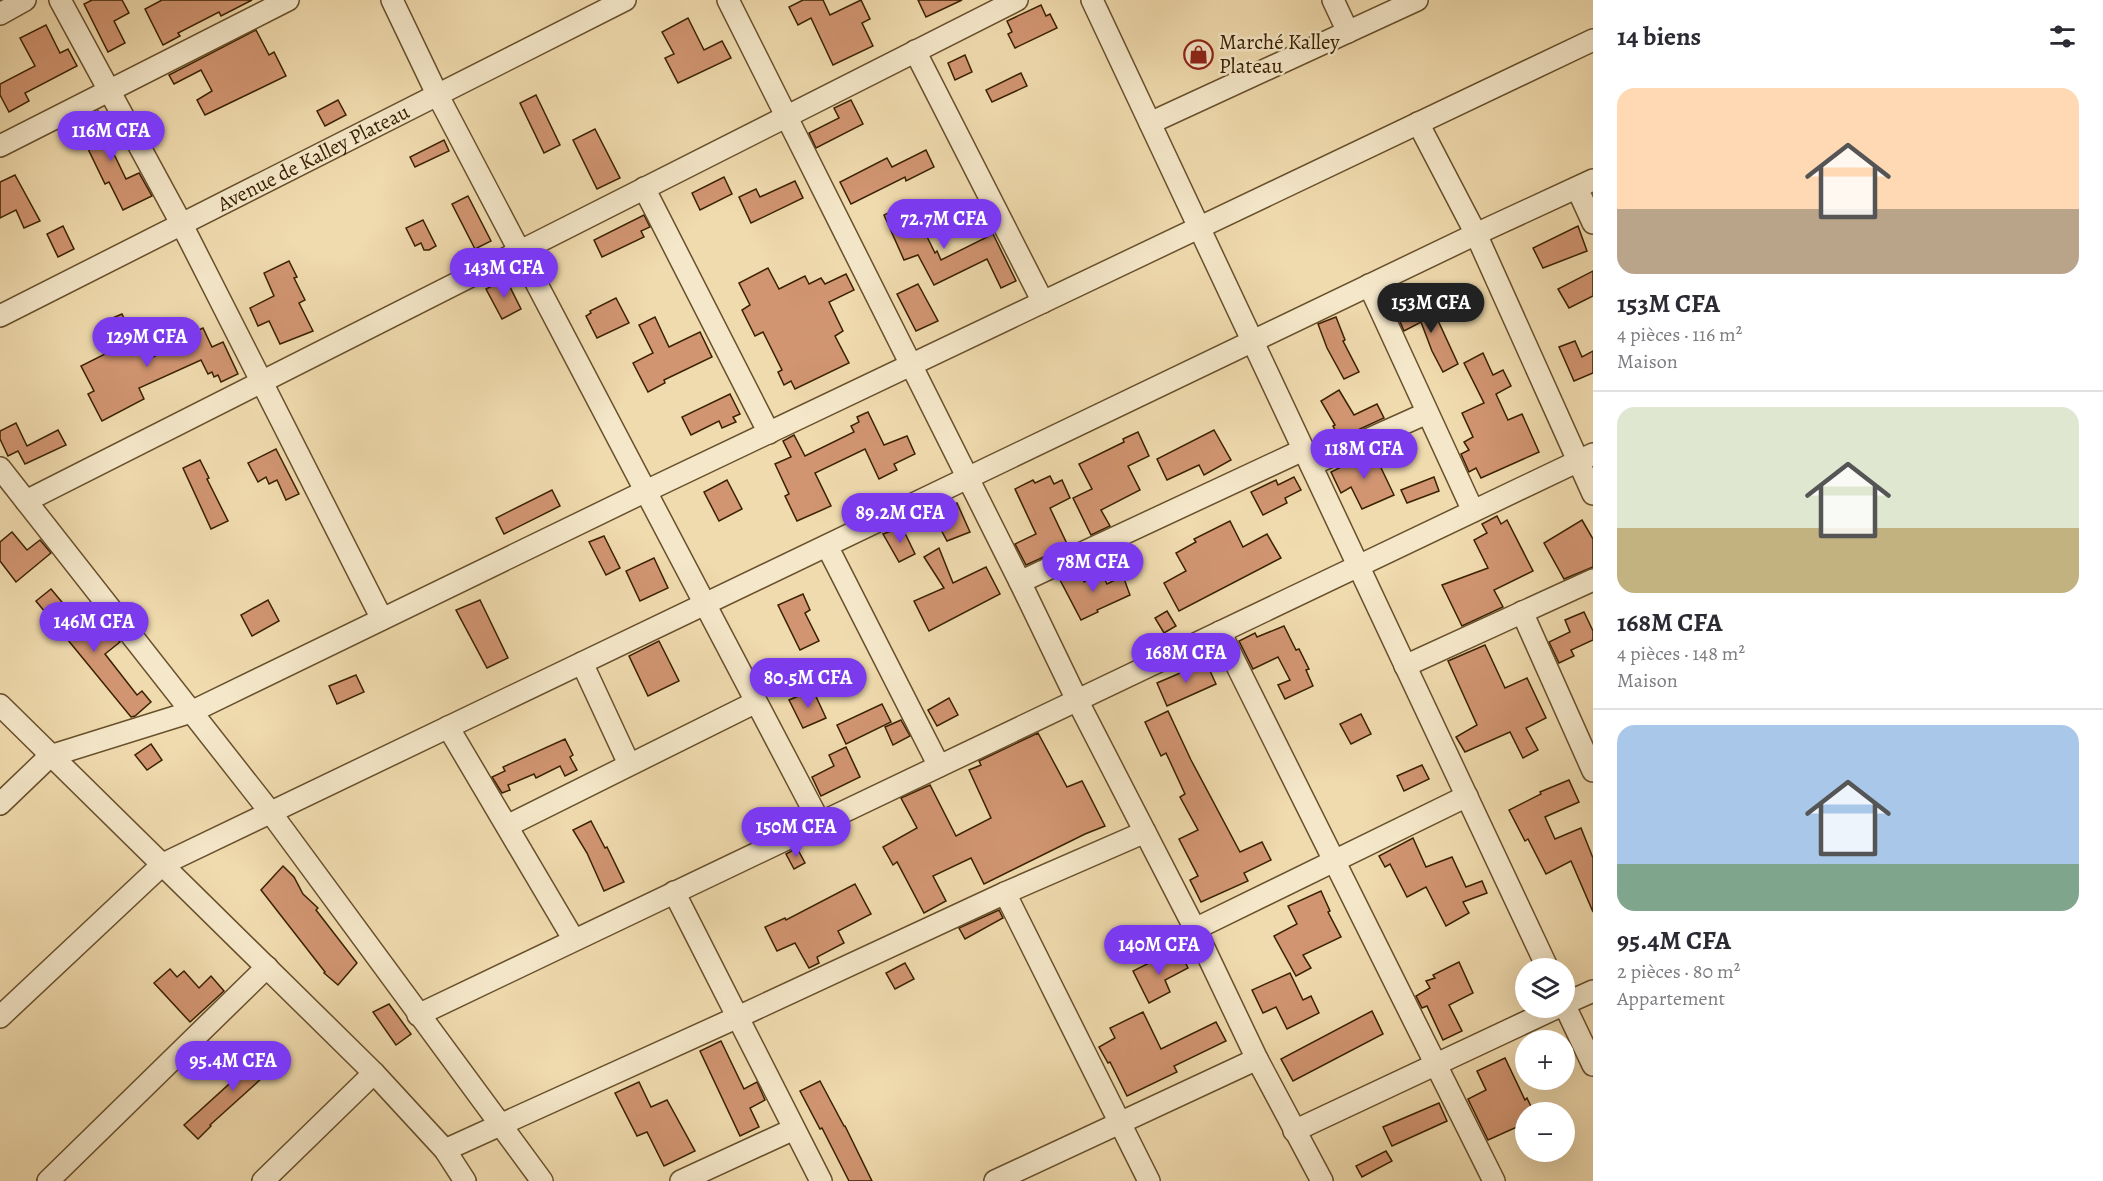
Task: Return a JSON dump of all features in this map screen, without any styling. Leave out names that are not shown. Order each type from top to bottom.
[{"type":"street","points":[[0,14],[25,0]]},
{"type":"street","points":[[60,0],[181,223],[382,619]]},
{"type":"street","points":[[0,146],[288,0]]},
{"type":"street","points":[[392,0],[437,94],[820,823]]},
{"type":"street","name":"Avenue de Kalley Plateau","points":[[0,316],[625,0]]},
{"type":"street","points":[[728,0],[1077,700],[1195,928],[1257,1059],[1322,1181]]},
{"type":"street","points":[[26,501],[1017,0]]},
{"type":"street","points":[[1092,0],[1543,958]]},
{"type":"street","points":[[1334,0],[1348,32]]},
{"type":"street","points":[[1150,123],[1417,0]]},
{"type":"street","points":[[0,804],[50,756],[191,711],[646,491],[1593,40]]},
{"type":"street","points":[[915,51],[1043,302]]},
{"type":"street","points":[[1418,123],[1476,234],[1586,457],[1593,494]]},
{"type":"street","points":[[0,1017],[163,864],[1369,285],[1585,184],[1593,223]]},
{"type":"street","points":[[644,188],[769,433]]},
{"type":"street","points":[[1369,285],[1473,511]]},
{"type":"street","points":[[1020,582],[1307,458],[1427,413]]},
{"type":"street","points":[[418,1015],[1586,457]]},
{"type":"street","points":[[0,468],[271,813],[542,1181]]},
{"type":"street","points":[[827,546],[939,766]]},
{"type":"street","points":[[1405,666],[1593,580]]},
{"type":"street","points":[[1522,612],[1593,771]]},
{"type":"street","points":[[1220,632],[1494,1181]]},
{"type":"street","points":[[582,663],[628,764]]},
{"type":"street","points":[[507,826],[756,702]]},
{"type":"street","points":[[0,705],[374,1073],[445,1150],[465,1181]]},
{"type":"street","points":[[448,727],[574,940]]},
{"type":"street","points":[[1195,928],[1467,796]]},
{"type":"street","points":[[445,1150],[1005,893],[1145,832]]},
{"type":"street","points":[[674,892],[821,1181]]},
{"type":"street","points":[[1005,893],[1149,1181]]},
{"type":"street","points":[[48,1181],[267,967]]},
{"type":"street","points":[[1593,991],[1564,1004],[1593,1065]]},
{"type":"street","points":[[1294,1131],[1535,1018]]},
{"type":"street","points":[[995,1181],[1257,1059]]},
{"type":"street","points":[[263,1181],[374,1073]]},
{"type":"street","points":[[681,1181],[794,1129]]},
{"type":"building","points":[[92,0],[122,0],[129,13],[114,21],[125,43],[108,52],[84,4]]},
{"type":"building","points":[[162,0],[252,0],[221,16],[219,12],[178,33],[180,36],[163,45],[145,9]]},
{"type":"building","points":[[803,0],[823,0],[830,15],[861,0],[870,19],[862,23],[873,46],[833,65],[811,18],[798,25],[789,7]]},
{"type":"building","points":[[918,0],[962,0],[926,17]]},
{"type":"building","points":[[1041,5],[1046,16],[1050,14],[1057,28],[1015,48],[1008,34],[1012,32],[1007,21]]},
{"type":"building","points":[[688,18],[704,50],[722,41],[731,58],[678,83],[665,58],[674,54],[662,32]]},
{"type":"building","points":[[46,25],[60,53],[68,49],[77,66],[25,93],[29,101],[9,112],[0,95],[0,84],[35,66],[20,38]]},
{"type":"building","points":[[256,30],[269,55],[274,52],[286,76],[205,115],[197,100],[212,91],[201,70],[174,84],[169,75]]},
{"type":"building","points":[[965,55],[972,72],[955,80],[948,63]]},
{"type":"building","points":[[1021,73],[1027,86],[992,102],[986,90]]},
{"type":"building","points":[[536,95],[560,145],[544,153],[520,103]]},
{"type":"building","points":[[338,100],[346,115],[325,126],[317,111]]},
{"type":"building","points":[[851,100],[863,124],[816,148],[809,133],[839,118],[834,108]]},
{"type":"building","points":[[98,111],[116,146],[111,148],[126,179],[139,173],[152,196],[123,210],[109,182],[105,184],[75,122]]},
{"type":"building","points":[[595,129],[620,178],[597,189],[573,140]]},
{"type":"building","points":[[444,140],[449,151],[415,167],[410,157]]},
{"type":"building","points":[[926,150],[934,167],[906,181],[905,177],[851,204],[840,182],[887,158],[892,167]]},
{"type":"building","points":[[15,175],[40,221],[24,228],[16,210],[0,218],[0,182]]},
{"type":"building","points":[[724,177],[732,194],[700,210],[692,193]]},
{"type":"building","points":[[795,181],[803,198],[751,223],[739,197],[756,189],[760,197]]},
{"type":"building","points":[[468,196],[491,241],[475,249],[452,204]]},
{"type":"building","points":[[910,202],[935,253],[937,251],[941,260],[993,234],[1016,281],[1001,288],[987,259],[934,285],[918,255],[904,260],[884,215]]},
{"type":"building","points":[[644,215],[650,227],[641,231],[644,237],[602,257],[594,240]]},
{"type":"building","points":[[423,220],[436,246],[429,250],[424,250],[421,243],[415,246],[406,228]]},
{"type":"building","points":[[63,226],[74,249],[58,257],[47,234]]},
{"type":"building","points":[[1578,226],[1587,251],[1543,268],[1533,248]]},
{"type":"building","points":[[289,261],[297,277],[294,278],[305,300],[299,303],[313,331],[280,344],[269,321],[258,326],[250,308],[274,296],[264,273]]},
{"type":"building","points":[[768,268],[779,289],[805,276],[809,284],[821,278],[825,284],[846,274],[854,290],[829,302],[843,331],[835,336],[849,363],[795,389],[791,381],[784,385],[778,372],[782,370],[763,332],[755,336],[742,310],[750,305],[739,283]]},
{"type":"building","points":[[1593,271],[1593,296],[1569,308],[1558,289]]},
{"type":"building","points":[[506,279],[521,309],[502,319],[486,289]]},
{"type":"building","points":[[918,284],[938,321],[916,331],[897,294]]},
{"type":"building","points":[[616,298],[629,323],[597,338],[586,316],[591,313],[590,311]]},
{"type":"building","points":[[1429,301],[1458,364],[1443,372],[1421,322],[1404,331],[1398,317]]},
{"type":"building","points":[[122,314],[145,361],[188,340],[186,336],[203,328],[212,347],[223,342],[238,374],[221,382],[218,375],[214,377],[212,372],[208,374],[201,360],[139,388],[144,399],[102,421],[88,394],[94,391],[81,366],[121,346],[108,320]]},
{"type":"building","points":[[655,317],[669,347],[700,332],[712,357],[664,380],[665,383],[648,392],[633,363],[653,353],[639,325]]},
{"type":"building","points":[[1336,317],[1345,340],[1343,341],[1359,372],[1344,379],[1327,348],[1318,324]]},
{"type":"building","points":[[1575,341],[1582,357],[1593,351],[1593,373],[1574,381],[1559,347]]},
{"type":"building","points":[[1483,353],[1493,375],[1503,370],[1511,386],[1496,394],[1508,420],[1522,414],[1539,452],[1481,478],[1476,468],[1469,472],[1461,454],[1469,450],[1464,442],[1473,437],[1462,413],[1484,403],[1464,363]]},
{"type":"building","points":[[1339,390],[1354,415],[1377,404],[1384,418],[1323,446],[1319,437],[1335,430],[1333,426],[1335,425],[1321,401]]},
{"type":"building","points":[[730,394],[740,414],[733,417],[736,422],[722,428],[719,421],[691,435],[682,417]]},
{"type":"building","points":[[868,412],[884,445],[907,436],[915,454],[894,464],[897,470],[879,479],[865,449],[815,473],[831,506],[797,521],[785,496],[789,494],[775,464],[791,457],[783,441],[794,435],[805,456],[854,432],[851,426],[859,422],[857,417]]},
{"type":"building","points":[[16,423],[27,446],[58,430],[66,445],[25,464],[18,451],[8,456],[0,439],[0,431]]},
{"type":"building","points":[[1214,430],[1231,460],[1204,475],[1199,465],[1167,480],[1157,459]]},
{"type":"building","points":[[1138,432],[1149,456],[1128,466],[1140,490],[1101,510],[1110,526],[1091,535],[1073,498],[1092,489],[1079,464],[1124,442],[1123,439]]},
{"type":"building","points":[[276,449],[299,494],[286,500],[277,480],[269,484],[266,477],[258,482],[248,463]]},
{"type":"building","points":[[1373,451],[1394,495],[1362,509],[1351,487],[1341,493],[1331,472]]},
{"type":"building","points":[[200,460],[228,521],[211,529],[183,468]]},
{"type":"building","points":[[1050,476],[1054,484],[1062,480],[1070,498],[1050,508],[1068,546],[1026,565],[1015,544],[1036,534],[1015,489],[1033,480],[1035,483]]},
{"type":"building","points":[[1294,477],[1301,490],[1285,498],[1287,503],[1263,515],[1251,492],[1276,480],[1278,485]]},
{"type":"building","points":[[1434,477],[1439,491],[1407,503],[1401,490]]},
{"type":"building","points":[[727,480],[742,509],[719,521],[704,492]]},
{"type":"building","points":[[552,490],[560,506],[504,534],[496,518]]},
{"type":"building","points":[[957,503],[970,532],[947,541],[932,513]]},
{"type":"building","points":[[1497,516],[1501,524],[1507,520],[1533,571],[1494,590],[1503,607],[1462,626],[1442,585],[1488,568],[1474,540],[1487,533],[1482,524]]},
{"type":"building","points":[[1582,520],[1593,539],[1593,567],[1564,579],[1544,543]]},
{"type":"building","points":[[1230,521],[1243,547],[1267,534],[1281,558],[1179,611],[1164,583],[1186,571],[1176,553],[1196,542],[1194,539]]},
{"type":"building","points":[[902,527],[915,554],[899,562],[883,534]]},
{"type":"building","points":[[12,532],[27,550],[40,540],[51,553],[16,582],[0,561],[0,542]]},
{"type":"building","points":[[604,536],[620,568],[606,575],[589,542]]},
{"type":"building","points":[[939,548],[953,583],[986,567],[1000,594],[929,631],[914,601],[944,588],[924,557]]},
{"type":"building","points":[[654,558],[668,588],[640,601],[626,571]]},
{"type":"building","points":[[1078,569],[1084,582],[1102,574],[1107,584],[1123,576],[1130,595],[1081,620],[1059,578]]},
{"type":"building","points":[[51,589],[87,632],[90,630],[96,638],[109,629],[120,642],[105,654],[137,695],[142,691],[151,702],[135,716],[131,717],[36,601]]},
{"type":"building","points":[[803,594],[810,610],[805,613],[819,641],[800,650],[778,605]]},
{"type":"building","points":[[268,600],[279,621],[252,636],[241,615]]},
{"type":"building","points":[[480,600],[508,658],[487,668],[456,610]]},
{"type":"building","points":[[1167,611],[1176,626],[1164,633],[1155,618]]},
{"type":"building","points":[[1584,612],[1593,631],[1593,640],[1571,650],[1574,656],[1559,663],[1549,642],[1570,632],[1565,620]]},
{"type":"building","points":[[1284,626],[1309,669],[1306,670],[1313,686],[1285,699],[1278,685],[1290,680],[1278,657],[1253,669],[1239,641],[1255,633],[1257,637]]},
{"type":"building","points":[[659,641],[679,681],[648,696],[629,656]]},
{"type":"building","points":[[1485,645],[1505,688],[1527,678],[1546,718],[1526,728],[1538,750],[1523,758],[1510,732],[1465,752],[1456,737],[1477,725],[1448,661]]},
{"type":"building","points":[[1206,662],[1216,684],[1167,706],[1157,683]]},
{"type":"building","points":[[356,675],[364,692],[337,704],[329,686]]},
{"type":"building","points":[[813,690],[826,718],[803,728],[789,700]]},
{"type":"building","points":[[949,698],[958,715],[937,726],[928,710]]},
{"type":"building","points":[[882,704],[891,722],[846,744],[837,725]]},
{"type":"building","points":[[1168,711],[1191,760],[1240,852],[1262,842],[1271,860],[1244,873],[1248,881],[1201,902],[1190,880],[1198,876],[1179,839],[1198,830],[1180,797],[1185,794],[1166,753],[1161,756],[1145,722]]},
{"type":"building","points":[[1361,714],[1371,734],[1351,744],[1340,724]]},
{"type":"building","points":[[901,720],[910,736],[893,745],[885,727]]},
{"type":"building","points":[[1038,733],[1067,787],[1082,781],[1105,826],[984,884],[971,858],[933,876],[946,901],[924,913],[897,862],[893,865],[883,847],[917,828],[901,798],[930,785],[956,836],[991,818],[969,770],[981,765],[979,761]]},
{"type":"building","points":[[565,739],[573,755],[570,757],[577,770],[565,776],[560,766],[536,778],[534,774],[508,785],[510,790],[502,793],[492,777],[505,771],[503,767]]},
{"type":"building","points":[[151,744],[162,760],[147,770],[135,755]]},
{"type":"building","points":[[846,747],[860,777],[821,796],[812,777],[834,766],[829,755]]},
{"type":"building","points":[[1422,765],[1429,779],[1404,791],[1397,776]]},
{"type":"building","points":[[1569,780],[1579,802],[1545,817],[1555,839],[1581,828],[1593,858],[1593,912],[1571,861],[1546,874],[1528,839],[1525,841],[1509,810],[1541,794],[1540,792]]},
{"type":"building","points":[[591,821],[624,882],[604,891],[587,853],[573,830]]},
{"type":"building","points":[[1413,838],[1426,867],[1452,857],[1466,887],[1482,881],[1487,893],[1463,902],[1469,913],[1446,926],[1426,887],[1407,897],[1390,864],[1385,867],[1379,856]]},
{"type":"building","points":[[797,848],[805,863],[794,869],[786,854]]},
{"type":"building","points":[[283,866],[294,877],[303,894],[318,908],[316,910],[357,963],[338,985],[324,973],[261,890]]},
{"type":"building","points":[[855,884],[871,914],[838,931],[844,943],[817,957],[819,963],[809,968],[795,943],[777,951],[765,927],[785,918],[786,920]]},
{"type":"building","points":[[1321,891],[1330,911],[1328,912],[1341,937],[1303,955],[1311,968],[1296,976],[1274,936],[1297,924],[1288,906]]},
{"type":"building","points":[[999,910],[1003,918],[965,939],[959,928]]},
{"type":"building","points":[[1180,952],[1188,968],[1165,980],[1170,992],[1149,1003],[1133,971],[1155,960],[1157,964]]},
{"type":"building","points":[[1459,962],[1473,993],[1449,1005],[1462,1031],[1443,1040],[1427,1006],[1422,1008],[1416,996],[1430,988],[1426,981],[1435,978],[1433,975]]},
{"type":"building","points":[[905,963],[914,979],[895,989],[886,973]]},
{"type":"building","points":[[170,969],[177,977],[184,971],[199,988],[211,976],[224,991],[190,1022],[154,983]]},
{"type":"building","points":[[1290,973],[1303,1000],[1311,996],[1319,1013],[1287,1029],[1276,1007],[1263,1013],[1252,990]]},
{"type":"building","points":[[389,1004],[411,1034],[396,1045],[373,1012]]},
{"type":"building","points":[[1372,1011],[1383,1034],[1293,1081],[1281,1059]]},
{"type":"building","points":[[1143,1012],[1161,1049],[1216,1022],[1226,1041],[1174,1066],[1177,1072],[1127,1096],[1110,1062],[1108,1063],[1099,1047],[1115,1038],[1110,1028]]},
{"type":"building","points":[[721,1041],[744,1089],[757,1082],[765,1100],[750,1108],[759,1127],[740,1136],[700,1051]]},
{"type":"building","points":[[271,1046],[283,1059],[210,1125],[198,1139],[184,1125]]},
{"type":"building","points":[[1505,1058],[1515,1079],[1515,1090],[1520,1090],[1525,1100],[1527,1098],[1529,1102],[1515,1102],[1515,1128],[1488,1140],[1468,1099],[1486,1090],[1477,1071]]},
{"type":"building","points":[[820,1081],[872,1181],[849,1181],[800,1091]]},
{"type":"building","points":[[639,1082],[651,1107],[667,1100],[695,1151],[664,1166],[647,1132],[637,1136],[615,1093]]},
{"type":"building","points":[[1439,1103],[1447,1121],[1392,1146],[1383,1127]]},
{"type":"building","points":[[1386,1151],[1392,1161],[1362,1177],[1356,1166]]},
{"type":"place","name":"Marché Kalley Plateau","points":[[1198,54]]}]
